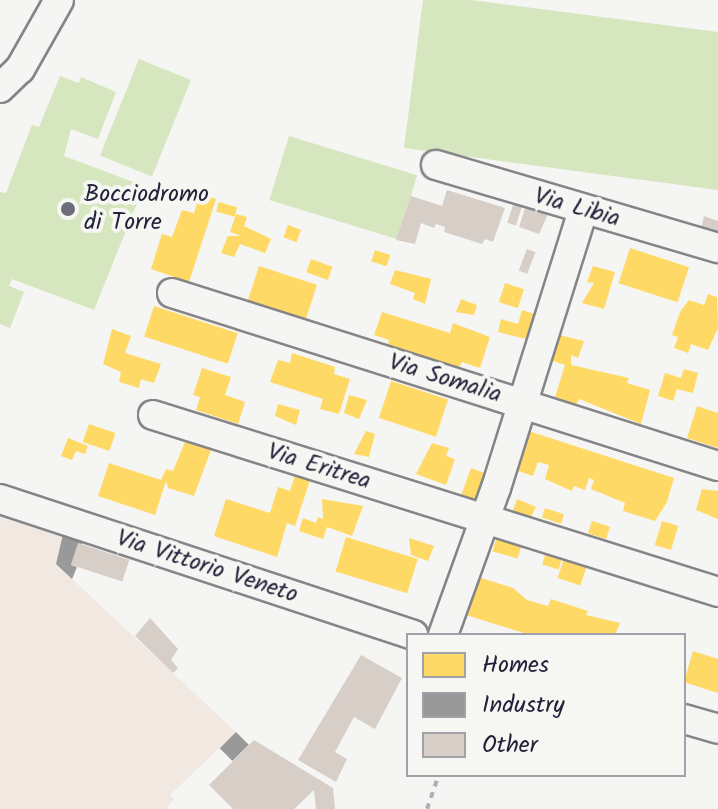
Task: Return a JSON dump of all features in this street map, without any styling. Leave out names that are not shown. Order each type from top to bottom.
[{"type":"street","points":[[0,88],[20,69],[59,0]]},
{"type":"street","name":"Via Libia","points":[[436,165],[583,211],[718,248]]},
{"type":"street","points":[[444,633],[485,520],[583,211]]},
{"type":"street","name":"Via Somalia","points":[[172,293],[718,466]]},
{"type":"street","name":"Via Eritrea","points":[[153,415],[718,592]]},
{"type":"street","name":"Via Vittorio Veneto","points":[[0,499],[407,633]]},
{"type":"street","points":[[686,720],[718,729]]},
{"type":"path","points":[[427,809],[438,777]]},
{"type":"shaded area","points":[[0,508],[63,534],[56,564],[236,732],[170,795],[174,799],[166,809],[0,809]]},
{"type":"green space","points":[[423,0],[471,0],[718,32],[718,190],[404,148]]},
{"type":"green space","points":[[139,59],[191,80],[152,176],[100,155]]},
{"type":"green space","name":"Bocciodromo di Torre","points":[[60,76],[79,83],[81,77],[116,92],[98,139],[71,129],[64,156],[144,186],[94,310],[12,279],[9,286],[24,292],[10,328],[0,324],[0,192],[6,193],[32,125],[39,127]]},
{"type":"green space","points":[[289,136],[417,175],[398,239],[269,200]]},
{"type":"building: Homes","points":[[200,194],[216,199],[189,282],[151,269],[162,234],[172,237],[182,210],[194,213]]},
{"type":"building: Homes","points":[[219,202],[237,207],[235,217],[216,212]]},
{"type":"building: Homes","points":[[236,214],[247,217],[244,226],[271,239],[265,253],[240,244],[234,257],[221,253],[228,236],[241,236],[230,232]]},
{"type":"building: Homes","points":[[288,225],[301,230],[296,242],[283,237]]},
{"type":"building: Homes","points":[[630,248],[689,267],[678,302],[619,283]]},
{"type":"building: Homes","points":[[375,250],[390,255],[387,266],[371,261]]},
{"type":"building: Homes","points":[[311,259],[333,267],[328,280],[306,272]]},
{"type":"building: Homes","points":[[259,266],[317,285],[305,322],[247,303]]},
{"type":"building: Homes","points":[[593,266],[615,272],[604,309],[582,303],[594,283],[587,282]]},
{"type":"building: Homes","points":[[395,270],[431,279],[425,304],[413,299],[415,293],[390,284]]},
{"type":"building: Homes","points":[[505,283],[524,289],[518,308],[499,302]]},
{"type":"building: Homes","points":[[708,294],[717,297],[718,328],[708,350],[691,344],[688,353],[674,348],[678,337],[672,335],[680,312],[689,300],[704,305]]},
{"type":"building: Homes","points":[[461,299],[477,305],[474,315],[456,312]]},
{"type":"building: Homes","points":[[154,306],[238,333],[228,364],[144,336]]},
{"type":"building: Homes","points":[[522,310],[534,314],[526,339],[498,332],[501,319],[518,324]]},
{"type":"building: Homes","points":[[382,312],[450,333],[453,323],[490,337],[480,368],[462,362],[458,369],[387,347],[389,340],[374,335]]},
{"type":"building: Homes","points":[[112,329],[131,336],[125,353],[161,364],[154,383],[141,379],[139,388],[119,382],[121,372],[103,364]]},
{"type":"building: Homes","points":[[551,333],[584,341],[578,358],[571,355],[571,365],[629,378],[627,383],[650,390],[641,424],[579,399],[576,404],[555,397],[565,365],[553,361],[550,368],[544,366]]},
{"type":"building: Homes","points":[[292,353],[335,367],[334,374],[350,379],[339,414],[320,409],[323,399],[270,382],[278,360],[290,363]]},
{"type":"building: Homes","points":[[202,368],[231,377],[225,395],[245,402],[238,424],[196,410],[200,397],[193,395]]},
{"type":"building: Homes","points":[[684,369],[698,373],[693,393],[677,389],[673,401],[658,396],[665,373],[681,378]]},
{"type":"building: Homes","points":[[391,381],[448,400],[436,437],[379,418]]},
{"type":"building: Homes","points":[[349,395],[367,400],[359,419],[344,413]]},
{"type":"building: Homes","points":[[278,404],[300,410],[296,425],[275,416]]},
{"type":"building: Homes","points":[[697,406],[718,413],[718,448],[687,438]]},
{"type":"building: Homes","points":[[89,424],[115,433],[109,451],[83,442]]},
{"type":"building: Homes","points":[[519,428],[674,478],[667,502],[655,521],[623,511],[625,503],[591,489],[594,480],[589,478],[585,490],[574,486],[572,491],[545,479],[549,465],[538,462],[533,476],[515,470]]},
{"type":"building: Homes","points":[[366,431],[375,434],[369,457],[354,454]]},
{"type":"building: Homes","points":[[68,438],[88,446],[85,454],[76,451],[72,460],[61,456]]},
{"type":"building: Homes","points":[[185,442],[211,450],[194,496],[168,488],[166,481],[155,515],[98,496],[109,463],[161,480],[166,469],[173,471]]},
{"type":"building: Homes","points":[[432,443],[449,448],[446,456],[455,459],[446,485],[416,474]]},
{"type":"building: Homes","points":[[471,468],[485,473],[476,499],[461,494]]},
{"type":"building: Homes","points":[[296,472],[311,477],[295,526],[287,523],[277,557],[214,536],[226,499],[270,513],[278,487],[290,491]]},
{"type":"building: Homes","points":[[702,489],[718,491],[718,519],[696,510]]},
{"type":"building: Homes","points":[[322,499],[363,506],[352,536],[327,527],[323,539],[299,531],[303,518],[316,523],[318,517],[323,519]]},
{"type":"building: Homes","points":[[517,499],[536,507],[530,519],[512,513]]},
{"type":"building: Homes","points":[[545,508],[564,514],[561,524],[542,518]]},
{"type":"building: Homes","points":[[592,521],[610,527],[606,539],[588,533]]},
{"type":"building: Homes","points":[[662,521],[678,526],[671,550],[655,545]]},
{"type":"building: Homes","points":[[497,536],[522,543],[518,559],[493,551]]},
{"type":"building: Homes","points":[[346,537],[418,559],[407,593],[335,571]]},
{"type":"building: Homes","points":[[409,538],[434,546],[428,561],[411,555]]},
{"type":"building: Homes","points":[[546,552],[562,557],[558,569],[542,564]]},
{"type":"building: Homes","points":[[565,556],[588,564],[580,586],[558,578]]},
{"type":"building: Homes","points":[[475,576],[513,588],[527,600],[548,606],[551,599],[588,611],[586,615],[620,623],[616,633],[524,633],[460,613]]},
{"type":"building: Homes","points":[[693,651],[718,659],[718,693],[686,683]]},
{"type":"building: Industry","points":[[63,534],[83,541],[71,565],[77,567],[72,579],[56,564]]},
{"type":"building: Industry","points":[[236,732],[249,745],[232,761],[220,748]]},
{"type":"building: Other","points":[[447,190],[505,208],[493,242],[485,239],[482,244],[444,232],[445,227],[436,224],[434,228],[421,223],[415,244],[396,240],[411,196],[442,206]]},
{"type":"building: Other","points":[[515,199],[524,202],[516,226],[507,223]]},
{"type":"building: Other","points":[[526,205],[549,212],[539,234],[519,227]]},
{"type":"building: Other","points":[[704,216],[718,221],[718,235],[701,229]]},
{"type":"building: Other","points":[[527,249],[535,252],[527,274],[519,270]]},
{"type":"building: Other","points":[[78,543],[129,560],[122,582],[71,565]]},
{"type":"building: Other","points":[[150,618],[178,649],[171,660],[178,668],[173,673],[135,636]]},
{"type":"building: Other","points":[[361,655],[402,678],[375,729],[354,717],[335,752],[347,759],[336,782],[298,760]]},
{"type":"building: Other","points":[[254,740],[333,788],[335,809],[316,809],[314,790],[294,809],[233,809],[209,785]]},
{"type":"place","name":"Bocciodromo di Torre","points":[[68,209]]}]
